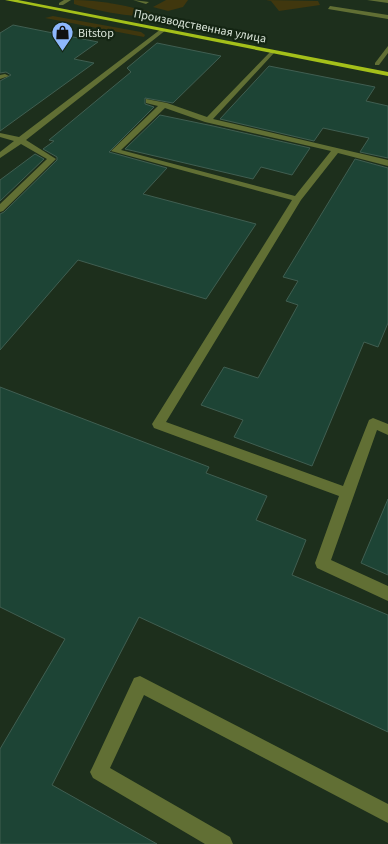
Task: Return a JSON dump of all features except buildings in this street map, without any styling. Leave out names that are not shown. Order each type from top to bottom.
[{"type":"highway","name":"Производственная улица","points":[[8,0],[388,74]]},
{"type":"highway","name":"Производственная улица","points":[[41,0],[64,2],[388,66]]},
{"type":"street","points":[[136,0],[146,2]]},
{"type":"street","points":[[370,0],[388,0]]},
{"type":"street","points":[[330,8],[388,17]]},
{"type":"street","points":[[0,156],[163,30]]},
{"type":"street","points":[[377,64],[388,48]]},
{"type":"street","points":[[208,120],[272,52]]},
{"type":"street","points":[[149,101],[164,104],[208,120],[388,163]]},
{"type":"street","points":[[164,104],[115,151],[297,199]]},
{"type":"street","points":[[0,135],[20,140],[52,159],[0,209]]},
{"type":"street","points":[[336,150],[297,199],[158,424],[347,494]]},
{"type":"street","points":[[388,430],[373,423],[322,563],[388,594]]},
{"type":"street","points":[[224,844],[99,772],[140,684],[388,814]]},
{"type":"shaded area","points":[[74,0],[115,4],[155,14],[139,16],[115,14],[74,4]]},
{"type":"shaded area","points":[[166,0],[188,0],[183,7],[168,11],[153,7]]},
{"type":"shaded area","points":[[266,0],[318,1],[320,5],[279,11],[271,1]]},
{"type":"shaded area","points":[[53,16],[141,32],[145,35],[144,37],[45,18]]},
{"type":"place","name":"Bitstop","points":[[62,52]]}]
